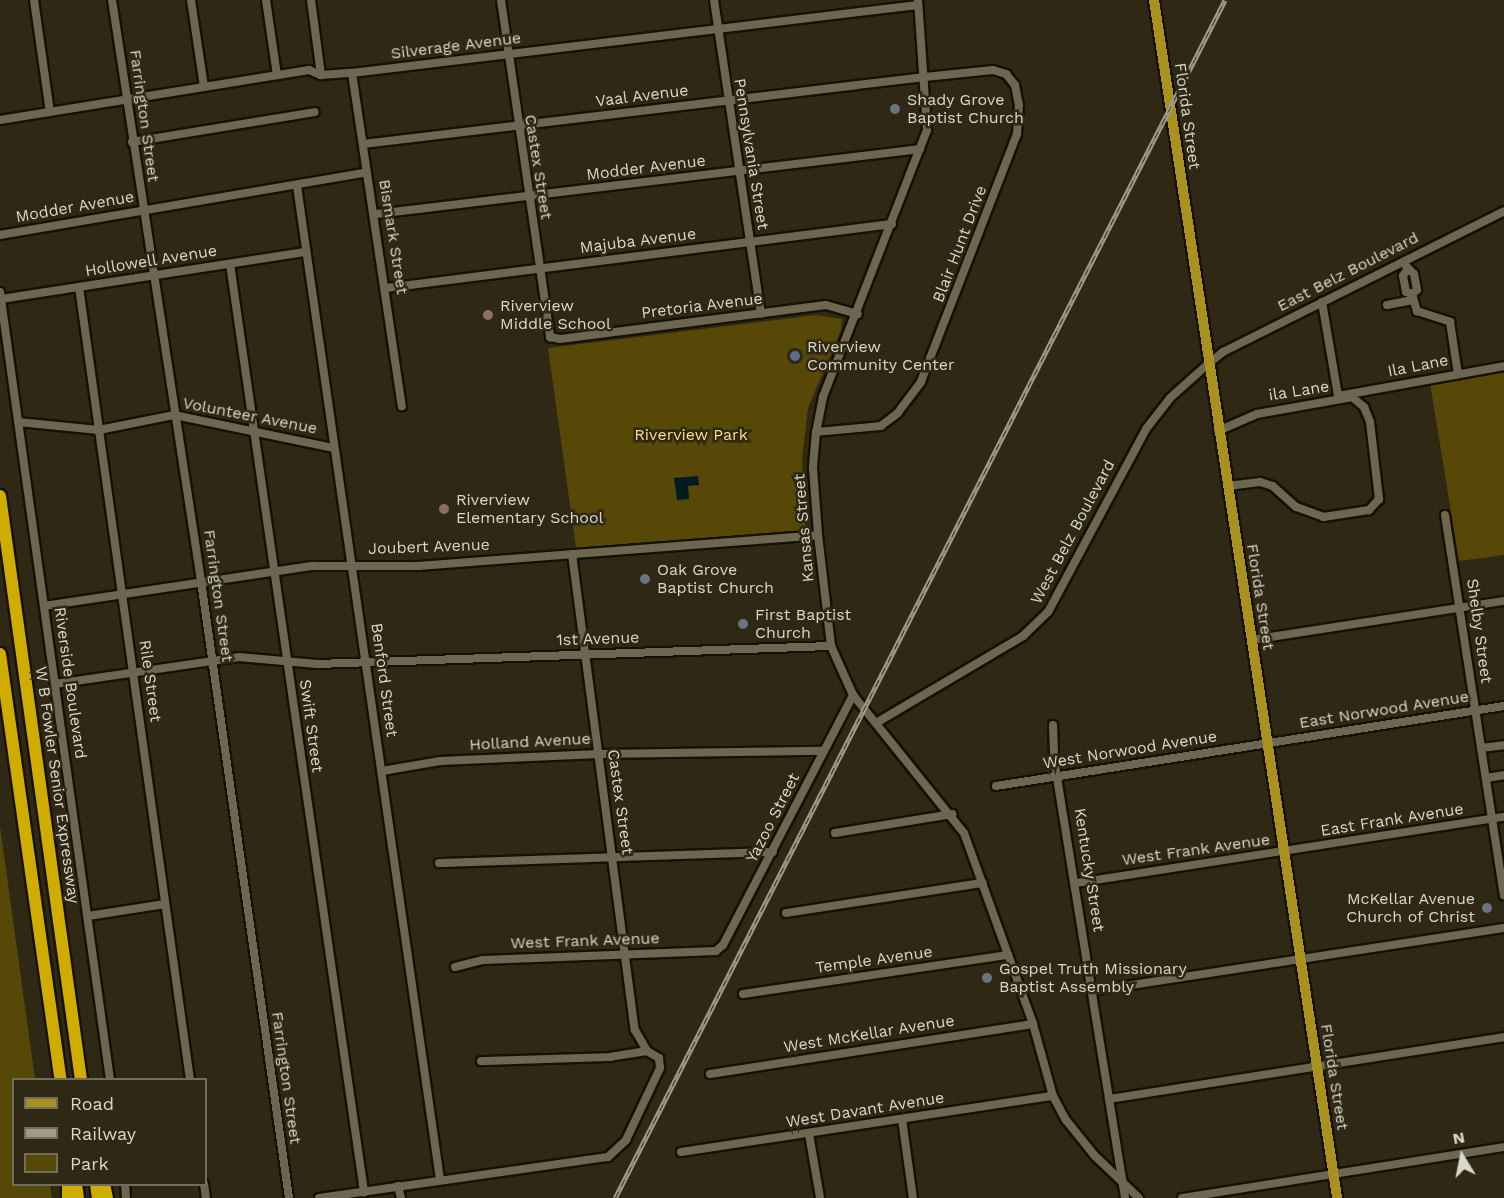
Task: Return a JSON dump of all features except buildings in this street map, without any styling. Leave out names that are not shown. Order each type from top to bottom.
[{"type":"highway","name":"W B Fowler Senior Expressway","points":[[0,496],[81,1078]]},
{"type":"highway","points":[[0,654],[61,1078]]},
{"type":"main road","name":"Florida Street","points":[[1154,0],[1218,431],[1302,958],[1316,1068],[1337,1198]]},
{"type":"street","points":[[34,0],[50,112]]},
{"type":"street","name":"Farrington Street","points":[[112,0],[142,211],[201,581],[289,1198]]},
{"type":"street","points":[[191,0],[204,87]]},
{"type":"street","points":[[266,0],[277,75]]},
{"type":"street","points":[[314,0],[321,75]]},
{"type":"street","name":"Castex Street","points":[[501,0],[517,126],[550,337]]},
{"type":"street","name":"Pennsylvania Street","points":[[714,0],[761,313]]},
{"type":"street","name":"Silverage Avenue","points":[[0,120],[309,70],[321,75],[352,73],[918,3]]},
{"type":"street","name":"Kansas Street","points":[[918,3],[928,116],[920,149],[892,224],[823,397],[816,432],[813,468],[831,646],[853,695],[952,814],[984,883],[1033,1024],[1053,1096],[1081,1140],[1122,1178],[1139,1198]]},
{"type":"street","name":"Blair Hunt Drive","points":[[816,432],[881,426],[898,413],[921,382],[1017,134],[1019,105],[1015,85],[1006,74],[993,70],[925,77]]},
{"type":"street","name":"Bismark Street","points":[[352,73],[367,172],[376,214],[402,406]]},
{"type":"street","name":"Vaal Avenue","points":[[363,144],[925,77]]},
{"type":"street","points":[[132,142],[315,112]]},
{"type":"street","name":"Modder Avenue","points":[[376,214],[920,149]]},
{"type":"street","name":"Modder Avenue","points":[[0,235],[297,186],[367,172]]},
{"type":"street","name":"Benford Street","points":[[297,186],[440,1179]]},
{"type":"street","name":"East Belz Boulevard","points":[[1208,364],[1322,302],[1406,266],[1504,211]]},
{"type":"street","name":"Majuba Avenue","points":[[386,288],[892,224]]},
{"type":"street","name":"Hollowell Avenue","points":[[1,295],[79,287],[306,252]]},
{"type":"street","name":"Swift Street","points":[[230,264],[364,1192]]},
{"type":"street","points":[[1386,305],[1413,297],[1417,290],[1414,274],[1406,266]]},
{"type":"street","name":"Rile Street","points":[[79,287],[190,1078]]},
{"type":"street","name":"Riverside Boulevard","points":[[1,295],[110,1078]]},
{"type":"street","points":[[1413,297],[1418,311],[1450,322],[1458,374]]},
{"type":"street","name":"Ila Lane","points":[[1322,302],[1338,396],[1504,366]]},
{"type":"street","name":"Pretoria Avenue","points":[[550,337],[560,339],[826,305],[858,314]]},
{"type":"street","name":"West Belz Boulevard","points":[[876,723],[1023,636],[1048,612],[1146,429],[1170,398],[1208,364]]},
{"type":"street","name":"ila Lane","points":[[1218,431],[1257,414],[1352,398],[1364,407],[1370,422],[1379,499],[1369,510],[1312,516],[1273,486],[1260,482],[1227,486]]},
{"type":"street","name":"Volunteer Avenue","points":[[18,422],[99,430],[174,415],[334,448]]},
{"type":"street","name":"Shelby Street","points":[[1445,515],[1504,895]]},
{"type":"street","name":"Joubert Avenue","points":[[44,606],[273,571],[351,565],[419,566],[818,535]]},
{"type":"street","name":"Castex Street","points":[[572,554],[635,1030],[647,1051]]},
{"type":"street","points":[[1251,640],[1504,601]]},
{"type":"street","name":"1st Avenue","points":[[55,684],[239,657],[287,664],[831,646]]},
{"type":"street","name":"Yazoo Street","points":[[716,951],[723,945],[773,852],[853,695]]},
{"type":"street","name":"East Norwood Avenue","points":[[1268,743],[1504,706]]},
{"type":"street","name":"Kentucky Street","points":[[1053,725],[1058,777],[1125,1198]]},
{"type":"street","name":"West Norwood Avenue","points":[[996,786],[1268,743]]},
{"type":"street","points":[[1481,748],[1504,745]]},
{"type":"street","name":"Holland Avenue","points":[[382,771],[440,761],[599,754],[824,751]]},
{"type":"street","points":[[1486,778],[1504,775]]},
{"type":"street","points":[[835,833],[952,814]]},
{"type":"street","name":"East Frank Avenue","points":[[1284,852],[1504,817]]},
{"type":"street","points":[[439,863],[773,852]]},
{"type":"street","name":"West Frank Avenue","points":[[1076,883],[1284,852]]},
{"type":"street","points":[[786,913],[984,883]]},
{"type":"street","points":[[88,916],[165,904]]},
{"type":"street","points":[[1092,991],[1504,928]]},
{"type":"street","name":"West Frank Avenue","points":[[455,967],[483,960],[716,951]]},
{"type":"street","name":"Temple Avenue","points":[[743,994],[1008,955]]},
{"type":"street","name":"West McKellar Avenue","points":[[710,1074],[1033,1024]]},
{"type":"street","points":[[1108,1099],[1504,1037]]},
{"type":"street","points":[[319,1198],[440,1179],[608,1158],[626,1140],[660,1068],[659,1058],[647,1051],[611,1057],[481,1061]]},
{"type":"street","name":"West Davant Avenue","points":[[681,1152],[1053,1096]]},
{"type":"street","points":[[902,1119],[914,1198]]},
{"type":"street","points":[[809,1134],[820,1198]]},
{"type":"street","points":[[1182,1198],[1504,1147]]},
{"type":"street","points":[[398,1186],[401,1198]]},
{"type":"green space","name":"Riverview Park","points":[[816,315],[842,319],[841,330],[808,408],[802,460],[806,530],[576,548],[548,348]]},
{"type":"green space","points":[[1504,371],[1504,555],[1459,561],[1430,383]]},
{"type":"green space","points":[[0,826],[35,1078],[12,1078],[12,1186],[50,1186],[52,1198],[0,1198]]},
{"type":"water","points":[[698,476],[699,485],[688,486],[689,499],[677,500],[674,478]]},
{"type":"railway","points":[[615,1198],[1225,0]]},
{"type":"place","name":"Shady Grove Baptist Church","points":[[895,109]]},
{"type":"place","name":"Riverview Middle School","points":[[488,315]]},
{"type":"place","name":"Riverview Community Center","points":[[795,356]]},
{"type":"place","name":"Riverview Elementary School","points":[[444,509]]},
{"type":"place","name":"Oak Grove Baptist Church","points":[[645,579]]},
{"type":"place","name":"First Baptist Church","points":[[743,624]]},
{"type":"place","name":"McKellar Avenue Church of Christ","points":[[1487,908]]},
{"type":"place","name":"Gospel Truth Missionary Baptist Assembly","points":[[987,978]]}]
